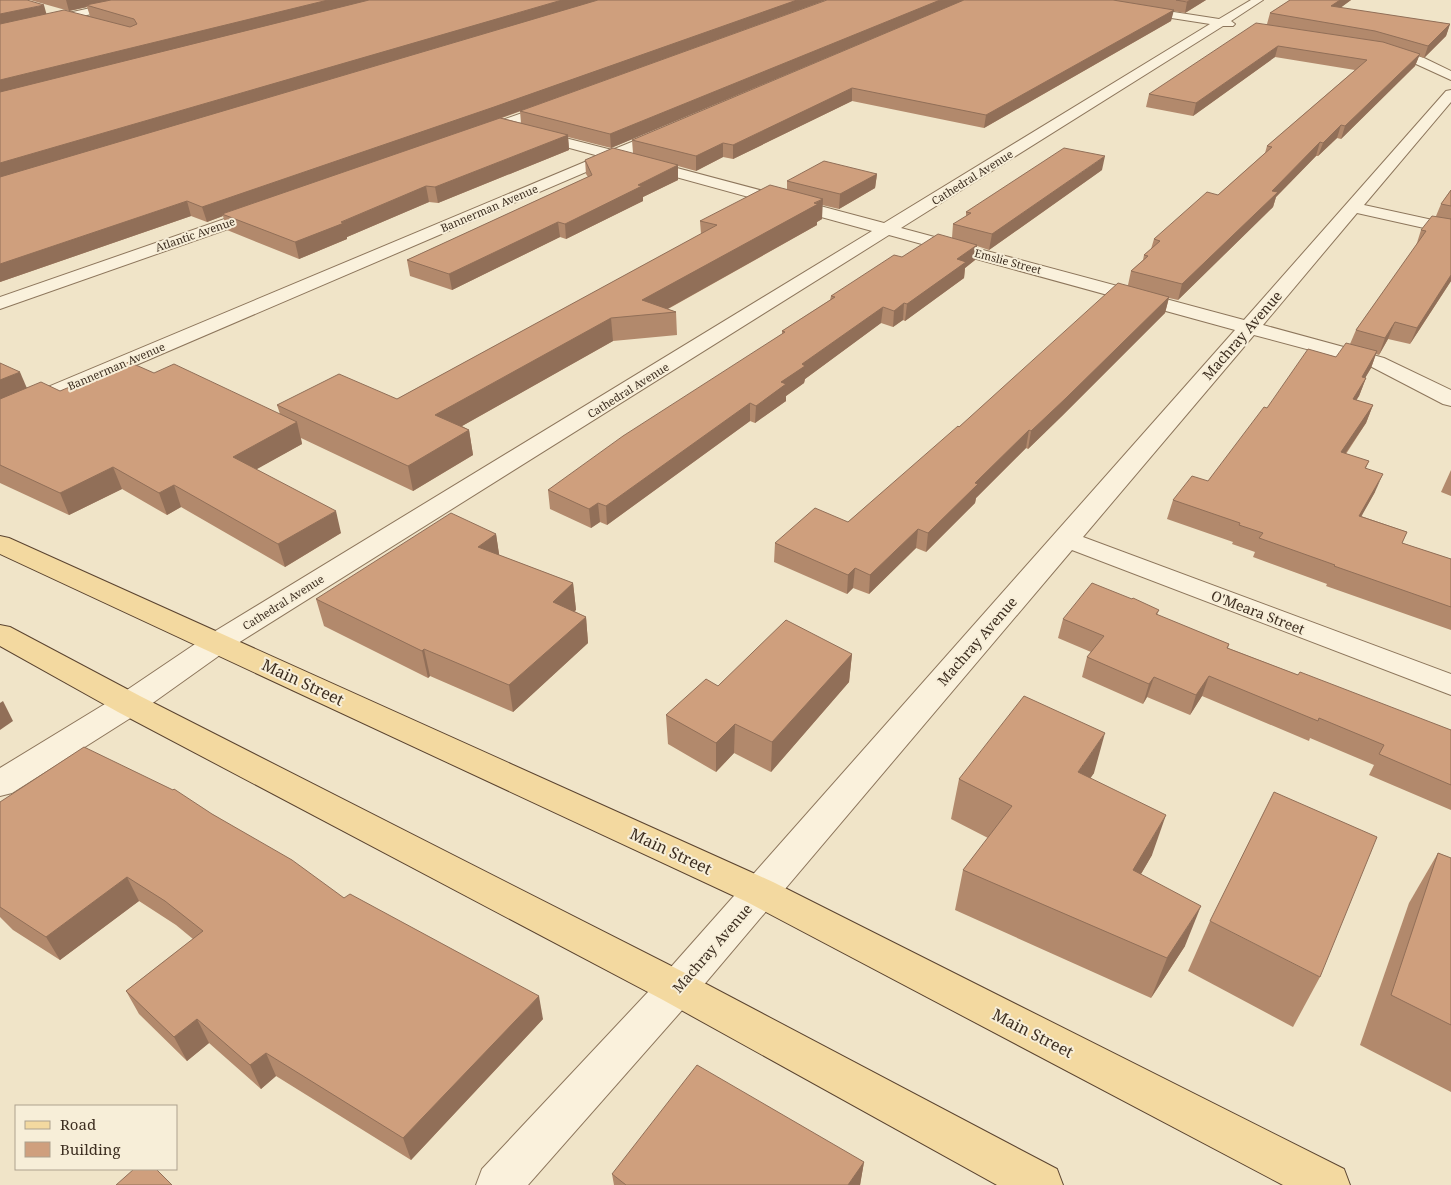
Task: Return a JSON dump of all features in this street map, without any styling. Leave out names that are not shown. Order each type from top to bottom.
[{"type":"main road","name":"Main Street","points":[[0,544],[760,892],[1328,1185]]},
{"type":"main road","points":[[0,634],[129,704],[677,988],[1041,1185]]},
{"type":"street","points":[[0,31],[142,0]]},
{"type":"street","points":[[1075,0],[1243,26]]},
{"type":"street","name":"Cathedral Avenue","points":[[0,784],[129,704],[216,643],[1258,0]]},
{"type":"street","points":[[48,10],[89,21]]},
{"type":"street","points":[[1374,47],[1420,61],[1451,76]]},
{"type":"street","name":"Machray Avenue","points":[[498,1185],[677,988],[1451,94]]},
{"type":"street","points":[[466,137],[566,101]]},
{"type":"street","name":"Emslie Street","points":[[501,125],[1377,362],[1451,399]]},
{"type":"street","name":"Bannerman Avenue","points":[[0,415],[677,128]]},
{"type":"street","points":[[1353,207],[1451,228]]},
{"type":"street","name":"Atlantic Avenue","points":[[0,303],[269,208]]},
{"type":"street","name":"O'Meara Street","points":[[1066,539],[1451,685]]},
{"type":"building","points":[[0,0],[27,0],[44,5],[0,14]]},
{"type":"building","points":[[111,0],[328,0],[0,80],[0,24],[64,10],[130,27],[137,24],[134,19],[86,5]]},
{"type":"building","points":[[369,0],[562,0],[0,163],[0,92]]},
{"type":"building","points":[[598,0],[797,0],[202,207],[187,201],[0,264],[0,177]]},
{"type":"building","points":[[827,0],[940,0],[610,134],[520,111]]},
{"type":"building","points":[[964,0],[1113,0],[1174,10],[986,115],[852,88],[733,145],[723,143],[696,156],[632,140]]},
{"type":"building","points":[[1290,0],[1340,0],[1331,6],[1450,24],[1428,46],[1375,31],[1270,13]]},
{"type":"building","points":[[1256,23],[1383,42],[1420,54],[1345,126],[1341,125],[1323,143],[1320,142],[1272,191],[1278,192],[1182,284],[1131,271],[1148,256],[1144,255],[1160,241],[1154,239],[1207,192],[1218,195],[1272,147],[1267,146],[1367,60],[1278,46],[1196,103],[1149,94]]},
{"type":"building","points":[[500,118],[568,135],[435,187],[426,186],[341,222],[344,223],[295,242],[222,214]]},
{"type":"building","points":[[613,148],[678,165],[638,185],[642,186],[565,224],[558,222],[449,274],[407,260],[592,175],[585,160]]},
{"type":"building","points":[[1064,148],[1105,156],[992,234],[953,224],[971,213],[966,212]]},
{"type":"building","points":[[824,161],[877,174],[840,194],[787,181]]},
{"type":"building","points":[[770,185],[823,199],[814,203],[818,204],[642,300],[676,312],[611,318],[435,415],[469,430],[408,466],[277,405],[339,374],[397,399],[717,225],[700,221]]},
{"type":"building","points":[[1451,190],[1451,206],[1441,204]]},
{"type":"building","points":[[1432,216],[1451,219],[1451,275],[1417,328],[1395,322],[1385,338],[1356,330],[1426,231],[1421,230]]},
{"type":"building","points":[[938,234],[977,245],[957,259],[966,262],[907,304],[904,303],[894,311],[883,307],[802,364],[805,366],[781,382],[786,384],[756,406],[750,403],[606,506],[598,503],[589,509],[548,490],[623,436],[785,332],[782,331],[835,297],[831,296],[894,255],[902,257]]},
{"type":"building","points":[[1118,283],[1169,297],[1066,398],[1031,431],[1029,430],[928,533],[918,529],[870,575],[855,568],[848,575],[775,543],[815,508],[848,522],[959,427]]},
{"type":"building","points":[[1346,343],[1377,351],[1362,377],[1366,378],[1353,399],[1373,405],[1341,452],[1369,461],[1365,468],[1383,474],[1359,516],[1407,532],[1402,543],[1451,559],[1451,607],[1259,538],[1263,533],[1173,500],[1192,476],[1208,481],[1264,407],[1267,408],[1308,349],[1336,357]]},
{"type":"building","points":[[129,362],[154,373],[174,364],[297,422],[233,457],[336,511],[278,544],[174,485],[159,493],[113,467],[60,493],[0,465],[0,399],[41,382],[60,391]]},
{"type":"building","points":[[0,363],[20,372],[0,380]]},
{"type":"building","points":[[451,513],[496,534],[478,547],[573,583],[553,602],[586,617],[509,685],[424,649],[422,651],[316,599]]},
{"type":"building","points":[[1092,583],[1159,610],[1156,614],[1229,644],[1227,648],[1298,675],[1300,672],[1451,730],[1451,785],[1379,754],[1384,745],[1319,718],[1318,721],[1209,676],[1196,695],[1154,677],[1149,684],[1087,657],[1104,636],[1063,619]]},
{"type":"building","points":[[786,620],[852,654],[772,742],[735,724],[716,743],[666,715],[706,679],[718,686]]},
{"type":"building","points":[[1024,696],[1105,733],[1078,772],[1166,815],[1133,870],[1201,906],[1167,958],[963,870],[1012,806],[959,779]]},
{"type":"building","points":[[84,747],[174,789],[212,814],[292,860],[344,898],[350,894],[539,996],[403,1138],[266,1053],[250,1065],[197,1019],[174,1037],[126,991],[203,931],[165,901],[127,877],[46,937],[0,907],[0,802]]},
{"type":"building","points":[[1274,792],[1377,837],[1320,977],[1210,921]]},
{"type":"building","points":[[1438,853],[1451,858],[1451,1025],[1391,995]]},
{"type":"building","points":[[697,1065],[864,1162],[848,1185],[626,1185],[612,1174]]},
{"type":"building","points":[[133,1170],[157,1170],[172,1185],[116,1185]]}]
